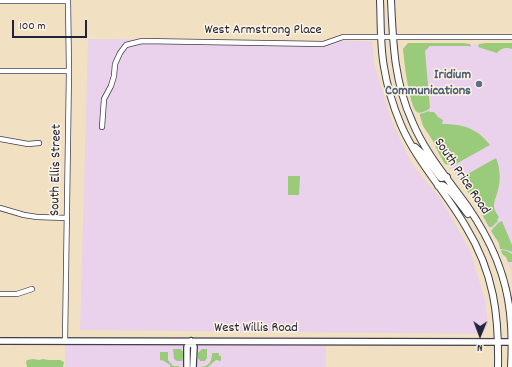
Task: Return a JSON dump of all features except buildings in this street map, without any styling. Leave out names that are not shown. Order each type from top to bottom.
[{"type":"main road","name":"South Price Road","points":[[380,0],[382,54],[388,87],[402,126],[418,156],[466,227],[483,261],[494,295],[498,324],[498,367]]},
{"type":"main road","name":"South Price Road","points":[[391,0],[392,36],[399,84],[412,123],[423,143],[489,242],[503,277],[510,312],[512,367]]},
{"type":"main road","points":[[410,141],[423,154],[441,178],[447,177]]},
{"type":"main road","points":[[438,186],[444,185],[478,224]]},
{"type":"street","points":[[0,1],[68,1]]},
{"type":"street","name":"South Ellis Street","points":[[65,341],[69,71],[68,1]]},
{"type":"street","name":"West Armstrong Place","points":[[102,127],[104,99],[111,86],[115,64],[120,53],[126,45],[142,41],[323,44],[343,38],[382,36],[512,37]]},
{"type":"street","points":[[0,71],[69,71]]},
{"type":"street","points":[[0,140],[28,144],[39,143]]},
{"type":"street","points":[[0,208],[37,217],[67,218]]},
{"type":"street","points":[[0,294],[17,294],[32,289]]},
{"type":"street","name":"West Willis Road","points":[[0,341],[512,342]]},
{"type":"street","points":[[187,367],[187,347],[191,341],[194,347],[193,367]]},
{"type":"shaded area","points":[[88,39],[372,41],[374,63],[392,122],[412,164],[441,199],[470,250],[485,300],[488,324],[483,334],[80,330]]},
{"type":"shaded area","points":[[408,43],[512,43],[512,273],[506,257],[502,254],[499,243],[494,237],[475,202],[449,165],[445,164],[425,129],[420,116],[413,106],[403,49]]},
{"type":"shaded area","points":[[65,341],[326,342],[326,367],[65,367]]},
{"type":"green space","points":[[408,43],[463,43],[470,44],[471,47],[430,46],[425,51],[430,108],[426,111],[418,113],[414,108],[412,101],[404,63],[403,49]]},
{"type":"green space","points":[[512,43],[512,49],[504,48],[497,53],[478,47],[479,44]]},
{"type":"green space","points":[[429,111],[434,112],[443,120],[442,124],[457,125],[469,128],[485,139],[490,145],[454,165],[445,164],[423,126],[420,114]]},
{"type":"green space","points":[[496,158],[500,178],[494,206],[499,217],[497,220],[498,221],[492,227],[489,227],[475,202],[462,184],[464,176]]},
{"type":"green space","points":[[288,176],[300,176],[299,195],[288,195]]},
{"type":"green space","points":[[502,221],[512,245],[512,252],[500,249],[499,243],[491,231],[499,222]]},
{"type":"green space","points":[[501,250],[512,254],[512,262],[508,262]]},
{"type":"green space","points":[[173,349],[180,349],[184,352],[182,361],[177,361],[174,359]]},
{"type":"green space","points":[[202,349],[207,349],[207,358],[205,361],[200,361],[198,358],[198,353]]},
{"type":"green space","points":[[160,352],[168,352],[168,360],[173,366],[179,367],[170,367],[170,365],[160,360]]},
{"type":"green space","points":[[212,353],[219,353],[219,356],[221,356],[221,361],[216,360],[208,367],[201,367],[210,363]]},
{"type":"green space","points":[[27,360],[60,360],[64,362],[63,367],[27,367]]},
{"type":"place","name":"Iridium Communications","points":[[479,84]]}]
